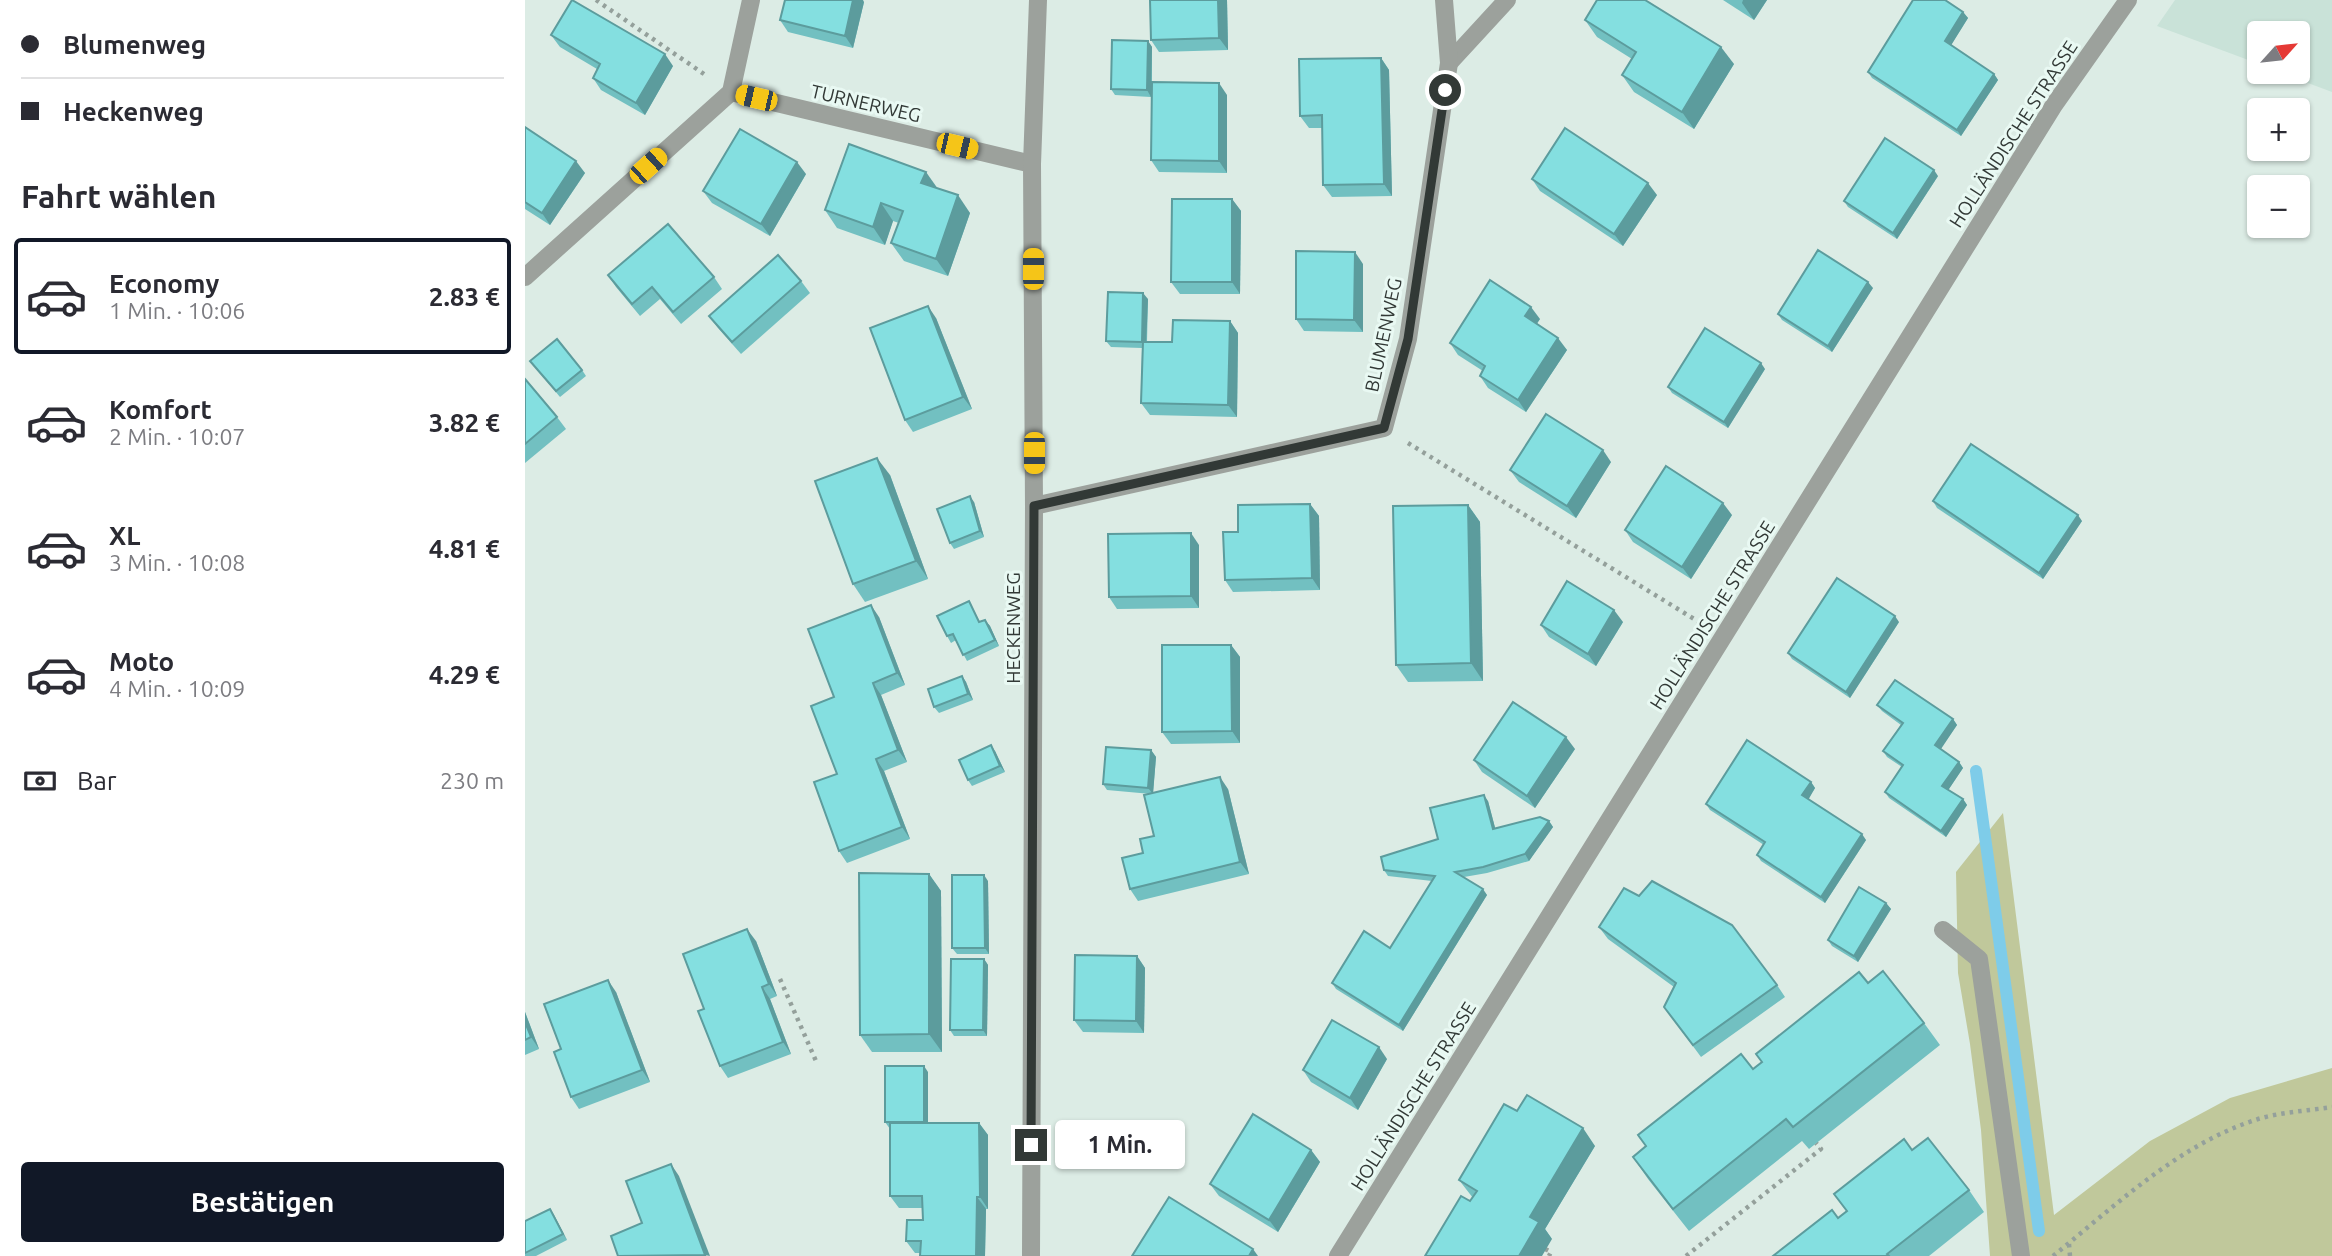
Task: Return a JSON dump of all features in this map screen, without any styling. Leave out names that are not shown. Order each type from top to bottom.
[{"type":"street","points":[[525,278],[731,92],[751,0]]},
{"type":"street","name":"HECKENWEG","points":[[1031,1256],[1033,164],[1038,0]]},
{"type":"street","name":"BLUMENWEG","points":[[1384,428],[1408,339],[1449,62],[1444,0]]},
{"type":"street","points":[[1449,62],[1507,0]]},
{"type":"street","name":"HOLLÄNDISCHE STRASSE","points":[[1338,1256],[2054,104],[2127,0]]},
{"type":"street","name":"TURNERWEG","points":[[731,92],[1033,164]]},
{"type":"street","points":[[1034,506],[1384,428]]},
{"type":"street","points":[[1943,930],[1979,959],[2021,1256]]},
{"type":"path","points":[[596,0],[731,92]]},
{"type":"path","points":[[1384,428],[1723,638]]},
{"type":"path","points":[[780,979],[816,1061]]},
{"type":"path","points":[[2053,1256],[2122,1199],[2193,1148],[2254,1120],[2332,1107]]},
{"type":"path","points":[[1686,1256],[1821,1149],[1816,1143]]},
{"type":"path","points":[[2069,1243],[2070,1256]]},
{"type":"path","points":[[1545,1249],[1551,1252],[1549,1256]]},
{"type":"shaded area","points":[[2175,0],[2332,0],[2332,92],[2310,84],[2310,21],[2247,21],[2247,60],[2157,26]]},
{"type":"green space","points":[[2003,813],[2054,1215],[2150,1141],[2230,1098],[2332,1068],[2332,1256],[1990,1256],[1981,1130],[1958,973],[1956,872]]},
{"type":"building","points":[[572,0],[665,54],[636,103],[593,78],[600,64],[551,35]]},
{"type":"building","points":[[785,0],[853,0],[845,36],[780,20]]},
{"type":"building","points":[[1150,0],[1218,0],[1219,38],[1151,40]]},
{"type":"building","points":[[1597,0],[1645,0],[1721,47],[1682,112],[1622,75],[1636,52],[1585,20]]},
{"type":"building","points":[[1913,0],[1945,0],[1963,12],[1945,41],[1994,74],[1957,130],[1868,72]]},
{"type":"building","points":[[1112,40],[1148,41],[1147,90],[1111,89]]},
{"type":"building","points":[[1381,58],[1384,184],[1323,185],[1322,115],[1300,116],[1299,59]]},
{"type":"building","points":[[1152,82],[1219,83],[1219,161],[1151,160]]},
{"type":"building","points":[[525,127],[576,161],[542,213],[525,202]]},
{"type":"building","points":[[1565,128],[1648,183],[1614,234],[1532,179]]},
{"type":"building","points":[[740,129],[797,162],[761,224],[703,191]]},
{"type":"building","points":[[1885,138],[1934,170],[1893,233],[1844,201]]},
{"type":"building","points":[[849,144],[926,172],[921,183],[958,195],[936,259],[891,243],[903,211],[881,203],[873,227],[825,210]]},
{"type":"building","points":[[1172,199],[1232,199],[1232,282],[1171,282]]},
{"type":"building","points":[[668,224],[714,277],[673,312],[652,287],[632,304],[608,275]]},
{"type":"building","points":[[1818,250],[1868,282],[1828,346],[1778,314]]},
{"type":"building","points":[[1296,251],[1355,252],[1354,320],[1296,319]]},
{"type":"building","points":[[778,255],[801,281],[732,342],[709,316]]},
{"type":"building","points":[[1490,280],[1531,307],[1525,316],[1558,338],[1518,400],[1480,376],[1485,366],[1450,343]]},
{"type":"building","points":[[1108,292],[1143,293],[1142,342],[1106,341]]},
{"type":"building","points":[[928,306],[963,397],[905,420],[870,328]]},
{"type":"building","points":[[1173,320],[1230,321],[1228,405],[1141,403],[1143,342],[1172,342]]},
{"type":"building","points":[[1705,328],[1761,363],[1724,422],[1668,387]]},
{"type":"building","points":[[557,339],[582,370],[556,391],[530,361]]},
{"type":"building","points":[[525,379],[557,417],[525,444]]},
{"type":"building","points":[[1546,414],[1603,450],[1567,506],[1510,470]]},
{"type":"building","points":[[1971,444],[2078,515],[2039,573],[1933,501]]},
{"type":"building","points":[[877,458],[916,561],[853,584],[815,481]]},
{"type":"building","points":[[1666,466],[1723,503],[1682,567],[1625,530]]},
{"type":"building","points":[[970,496],[980,531],[950,543],[937,509]]},
{"type":"building","points":[[1310,504],[1312,578],[1225,580],[1223,532],[1238,532],[1238,505]]},
{"type":"building","points":[[1468,505],[1471,663],[1396,665],[1393,506]]},
{"type":"building","points":[[1191,533],[1191,596],[1109,597],[1108,534]]},
{"type":"building","points":[[1837,578],[1895,616],[1846,692],[1788,653]]},
{"type":"building","points":[[1567,581],[1614,610],[1588,654],[1541,625]]},
{"type":"building","points":[[969,601],[979,622],[985,620],[995,640],[963,655],[953,634],[947,636],[937,616]]},
{"type":"building","points":[[871,605],[897,673],[873,683],[898,750],[876,759],[902,827],[839,851],[814,782],[837,774],[811,706],[834,697],[808,629]]},
{"type":"building","points":[[1162,645],[1231,645],[1232,731],[1162,732]]},
{"type":"building","points":[[962,676],[968,694],[934,707],[928,689]]},
{"type":"building","points":[[1895,680],[1953,719],[1935,745],[1959,762],[1942,786],[1963,799],[1941,831],[1885,792],[1903,765],[1883,751],[1903,723],[1877,705]]},
{"type":"building","points":[[1513,702],[1566,737],[1527,796],[1474,760]]},
{"type":"building","points":[[1747,740],[1811,782],[1802,795],[1862,834],[1821,897],[1757,855],[1765,842],[1706,804]]},
{"type":"building","points":[[991,745],[1000,766],[968,780],[959,760]]},
{"type":"building","points":[[1106,747],[1151,750],[1148,788],[1103,784]]},
{"type":"building","points":[[1220,777],[1240,862],[1130,889],[1122,858],[1143,853],[1140,839],[1154,836],[1144,795]]},
{"type":"building","points":[[1484,795],[1493,829],[1540,817],[1549,821],[1525,854],[1483,867],[1455,872],[1483,889],[1399,1025],[1332,983],[1364,931],[1390,948],[1435,876],[1384,870],[1381,857],[1438,839],[1430,808]]},
{"type":"building","points":[[859,873],[929,874],[929,1034],[860,1035]]},
{"type":"building","points":[[952,875],[984,875],[985,948],[952,948]]},
{"type":"building","points":[[1652,881],[1732,925],[1777,985],[1693,1045],[1664,1007],[1676,983],[1599,927],[1624,888],[1639,896]]},
{"type":"building","points":[[1859,887],[1886,903],[1854,956],[1828,940]]},
{"type":"building","points":[[747,929],[769,984],[762,987],[783,1042],[720,1066],[698,1011],[704,1009],[683,954]]},
{"type":"building","points":[[1075,955],[1137,956],[1136,1021],[1074,1020]]},
{"type":"building","points":[[951,959],[984,959],[983,1030],[950,1030]]},
{"type":"building","points":[[1883,971],[1924,1023],[1793,1127],[1786,1119],[1673,1209],[1633,1157],[1646,1146],[1638,1135],[1741,1054],[1753,1069],[1762,1062],[1756,1054],[1859,972],[1868,983]]},
{"type":"building","points":[[608,980],[642,1070],[571,1097],[554,1052],[561,1049],[544,1004]]},
{"type":"building","points":[[1332,1020],[1379,1047],[1350,1098],[1303,1070]]},
{"type":"building","points":[[525,1022],[531,1037],[525,1040]]},
{"type":"building","points":[[885,1066],[924,1066],[924,1122],[885,1122]]},
{"type":"building","points":[[1527,1095],[1583,1128],[1530,1217],[1539,1222],[1519,1256],[1425,1256],[1461,1196],[1470,1201],[1477,1191],[1459,1180],[1504,1104],[1517,1111]]},
{"type":"building","points":[[1253,1114],[1311,1150],[1269,1220],[1210,1184]]},
{"type":"building","points":[[890,1123],[979,1123],[980,1197],[977,1197],[976,1256],[920,1256],[921,1241],[906,1241],[907,1220],[923,1220],[922,1196],[890,1196]]},
{"type":"building","points":[[1928,1138],[1969,1190],[1887,1254],[1889,1256],[1773,1256],[1832,1210],[1838,1218],[1847,1211],[1834,1194],[1904,1139],[1912,1150]]},
{"type":"building","points":[[671,1164],[705,1255],[618,1256],[611,1236],[642,1223],[626,1181]]},
{"type":"building","points":[[1169,1197],[1253,1249],[1249,1256],[1132,1256]]},
{"type":"building","points":[[550,1209],[563,1234],[525,1253],[525,1221]]},
{"type":"waterway","points":[[1976,771],[2039,1231]]},
{"type":"route","points":[[1031,1145],[1034,506],[1384,428],[1408,339],[1445,90]]}]
